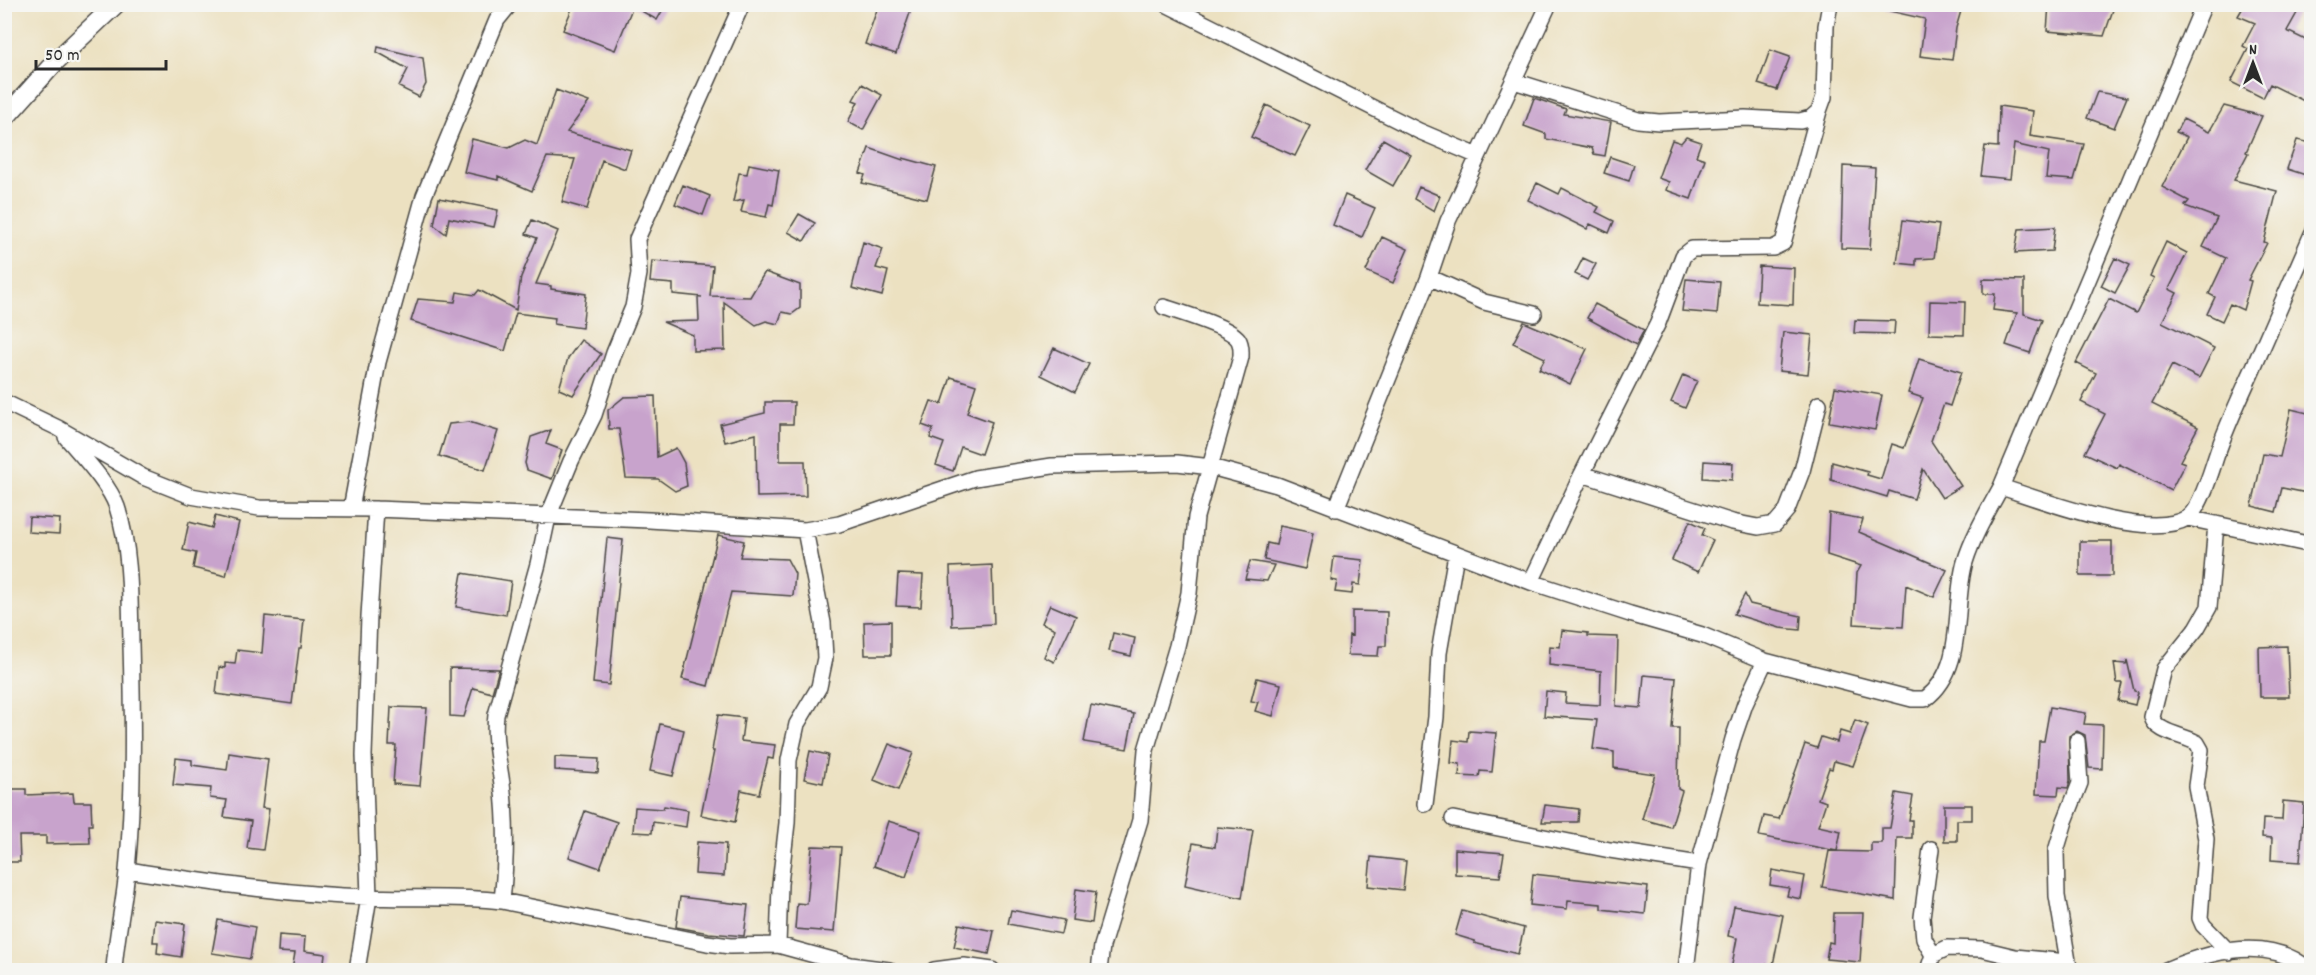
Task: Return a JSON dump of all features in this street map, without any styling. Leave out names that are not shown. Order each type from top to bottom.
[{"type":"street","points":[[4,119],[56,61],[116,4]]},
{"type":"street","points":[[351,509],[378,362],[424,196],[497,20],[510,4]]},
{"type":"street","points":[[502,900],[505,861],[502,786],[494,732],[496,715],[538,564],[548,517],[574,453],[594,415],[614,353],[633,307],[639,274],[637,239],[742,4]]},
{"type":"street","points":[[1166,4],[1419,131],[1478,156]]},
{"type":"street","points":[[1336,509],[1429,277],[1448,221],[1549,4]]},
{"type":"street","points":[[1531,582],[1581,474],[1658,323],[1687,251],[1705,248],[1773,248],[1783,243],[1824,97],[1826,26],[1830,4]]},
{"type":"street","points":[[4,402],[58,428],[143,477],[191,496],[259,508],[376,508],[649,520],[805,530],[839,524],[975,478],[1052,466],[1177,463],[1211,467],[1277,485],[1531,582],[1702,635],[1765,661],[1912,699],[1925,699],[1938,689],[1951,660],[1965,562],[2001,487],[2204,4]]},
{"type":"street","points":[[1514,81],[1638,120],[1659,122],[1745,118],[1800,121],[1811,118],[1820,111]]},
{"type":"street","points":[[2188,518],[2199,501],[2224,434],[2312,234]]},
{"type":"street","points":[[1429,277],[1484,302],[1534,314]]},
{"type":"street","points":[[1099,970],[1101,946],[1140,820],[1146,750],[1177,646],[1189,593],[1196,517],[1236,375],[1241,347],[1234,335],[1199,319],[1164,307]]},
{"type":"street","points":[[1581,474],[1732,522],[1758,527],[1775,524],[1787,510],[1802,471],[1819,404]]},
{"type":"street","points":[[58,428],[94,469],[117,505],[126,547],[130,599],[132,689],[127,870],[114,970]]},
{"type":"street","points":[[2001,487],[2107,519],[2147,525],[2170,523],[2188,518],[2312,545]]},
{"type":"street","points":[[357,970],[369,897],[364,756],[376,508]]},
{"type":"street","points":[[2216,524],[2209,607],[2197,628],[2164,669],[2152,717],[2159,728],[2197,742],[2200,750],[2196,786],[2206,839],[2200,918],[2203,926],[2229,952]]},
{"type":"street","points":[[778,945],[789,759],[797,724],[819,687],[825,658],[823,623],[805,530]]},
{"type":"street","points":[[1425,804],[1436,717],[1439,653],[1456,554]]},
{"type":"street","points":[[1686,970],[1699,864],[1733,739],[1745,704],[1765,661]]},
{"type":"street","points":[[2070,969],[2057,896],[2056,851],[2080,783],[2077,741]]},
{"type":"street","points":[[1454,819],[1610,850],[1699,864]]},
{"type":"street","points":[[1931,849],[1922,917],[1924,939],[1933,955]]},
{"type":"street","points":[[127,870],[306,893],[369,897],[473,897],[502,900],[707,943],[730,946],[778,945],[851,964],[889,970]]},
{"type":"street","points":[[1928,970],[1933,955],[1947,948],[1982,949],[2015,957],[2057,960],[2070,969]]},
{"type":"street","points":[[2166,970],[2197,958],[2229,952],[2270,950],[2294,958],[2309,970]]},
{"type":"street","points":[[934,970],[964,966],[992,970]]},
{"type":"building","points":[[574,4],[666,4],[657,20],[633,6],[615,50],[563,30]]},
{"type":"building","points":[[879,4],[913,4],[896,54],[865,44]]},
{"type":"building","points":[[1885,4],[1963,4],[1956,28],[1952,60],[1920,56],[1925,19],[1885,10]]},
{"type":"building","points":[[2049,4],[2115,4],[2104,36],[2047,31]]},
{"type":"building","points":[[2245,4],[2302,4],[2287,31],[2312,43],[2312,105],[2270,84],[2263,98],[2231,82],[2248,49],[2243,46],[2255,23],[2238,16]]},
{"type":"building","points":[[378,47],[423,58],[426,84],[419,97],[399,87],[408,69],[377,52]]},
{"type":"building","points":[[1770,50],[1790,57],[1777,90],[1758,84]]},
{"type":"building","points":[[862,84],[882,95],[863,130],[848,122],[858,102],[853,100]]},
{"type":"building","points":[[556,90],[589,102],[567,132],[631,150],[625,169],[602,160],[587,209],[562,202],[575,159],[547,157],[532,191],[498,176],[498,180],[464,172],[472,139],[509,148],[525,140],[537,145]]},
{"type":"building","points":[[2097,92],[2127,97],[2114,128],[2087,118]]},
{"type":"building","points":[[1534,98],[1566,109],[1564,114],[1611,122],[1605,156],[1594,154],[1592,148],[1546,139],[1546,134],[1524,126]]},
{"type":"building","points":[[1266,105],[1310,126],[1295,156],[1251,137]]},
{"type":"building","points":[[1999,106],[2033,111],[2030,136],[2084,144],[2074,180],[2046,178],[2049,152],[2014,144],[2010,179],[1981,176],[1985,146],[1998,147]]},
{"type":"building","points":[[2224,106],[2262,116],[2246,152],[2248,153],[2234,180],[2277,191],[2264,242],[2267,243],[2248,280],[2251,281],[2243,310],[2230,304],[2222,321],[2207,314],[2215,297],[2209,294],[2226,258],[2203,247],[2217,218],[2185,206],[2189,201],[2162,187],[2187,137],[2176,132],[2183,119],[2209,132]]},
{"type":"building","points":[[1686,137],[1701,142],[1696,156],[1705,159],[1691,199],[1666,190],[1669,182],[1658,178],[1672,140],[1681,143]]},
{"type":"building","points":[[1383,139],[1411,155],[1393,186],[1365,170]]},
{"type":"building","points":[[2297,140],[2312,143],[2312,177],[2287,169]]},
{"type":"building","points":[[869,148],[903,160],[903,158],[936,167],[927,199],[862,183],[865,175],[860,173]]},
{"type":"building","points":[[1610,157],[1634,165],[1629,181],[1604,173]]},
{"type":"building","points":[[749,164],[779,170],[773,205],[769,204],[766,217],[741,212],[744,200],[733,202],[739,173],[747,174]]},
{"type":"building","points":[[1843,166],[1875,168],[1870,249],[1841,248]]},
{"type":"building","points":[[1537,183],[1559,194],[1562,188],[1599,207],[1596,212],[1614,221],[1609,233],[1590,224],[1587,229],[1528,200]]},
{"type":"building","points":[[683,185],[710,196],[703,215],[675,204]]},
{"type":"building","points":[[1419,187],[1440,196],[1434,211],[1414,199]]},
{"type":"building","points":[[1345,195],[1375,208],[1362,237],[1333,225]]},
{"type":"building","points":[[439,198],[498,210],[494,227],[449,218],[446,234],[434,225]]},
{"type":"building","points":[[799,214],[815,223],[804,241],[788,232]]},
{"type":"building","points":[[532,220],[558,231],[536,284],[551,286],[551,289],[586,294],[582,328],[554,324],[555,318],[516,313],[505,351],[411,321],[418,299],[455,302],[457,292],[475,295],[479,290],[516,310],[521,277],[537,238],[526,234]]},
{"type":"building","points":[[1903,220],[1939,225],[1934,258],[1916,259],[1916,265],[1897,263]]},
{"type":"building","points":[[2055,227],[2052,251],[2015,253],[2019,229]]},
{"type":"building","points":[[1382,237],[1408,249],[1393,283],[1366,271]]},
{"type":"building","points":[[863,242],[883,249],[876,268],[888,271],[882,296],[852,288]]},
{"type":"building","points":[[2166,242],[2187,253],[2169,289],[2177,293],[2162,322],[2214,348],[2199,378],[2172,365],[2152,404],[2198,427],[2180,461],[2185,463],[2171,490],[2119,464],[2117,468],[2085,453],[2105,414],[2081,402],[2096,373],[2076,363],[2109,299],[2136,313],[2154,278],[2150,276]]},
{"type":"building","points":[[1583,258],[1596,264],[1587,280],[1575,274]]},
{"type":"building","points":[[2115,258],[2130,265],[2115,293],[2101,286]]},
{"type":"building","points":[[652,261],[713,266],[710,296],[750,297],[765,272],[800,285],[800,308],[792,314],[782,312],[778,324],[766,321],[756,325],[724,302],[725,350],[693,351],[693,335],[663,322],[699,321],[698,297],[702,297],[673,294],[673,284],[650,282]]},
{"type":"building","points":[[1759,266],[1794,268],[1793,305],[1757,303]]},
{"type":"building","points":[[1686,279],[1720,282],[1717,314],[1682,311]]},
{"type":"building","points":[[1983,279],[2024,280],[2024,314],[2042,320],[2030,353],[2006,345],[2017,313],[1993,310],[1995,294],[1983,294]]},
{"type":"building","points":[[1930,301],[1965,302],[1964,335],[1929,334]]},
{"type":"building","points":[[1595,304],[1644,330],[1636,345],[1587,318]]},
{"type":"building","points":[[1855,320],[1895,321],[1894,334],[1854,333]]},
{"type":"building","points":[[1524,322],[1587,349],[1570,384],[1539,369],[1545,358],[1513,343]]},
{"type":"building","points":[[1783,332],[1812,335],[1808,374],[1779,371]]},
{"type":"building","points":[[581,340],[601,354],[573,395],[559,389],[568,358]]},
{"type":"building","points":[[1054,348],[1089,364],[1075,392],[1041,375]]},
{"type":"building","points":[[1919,359],[1961,372],[1950,406],[1944,404],[1931,441],[1961,486],[1942,498],[1923,469],[1914,499],[1889,491],[1887,497],[1831,480],[1832,462],[1868,472],[1867,475],[1881,479],[1892,444],[1904,448],[1923,398],[1908,393]]},
{"type":"building","points":[[1683,375],[1697,381],[1685,408],[1671,402]]},
{"type":"building","points":[[951,377],[976,385],[967,413],[992,422],[981,454],[961,447],[953,471],[936,465],[944,443],[930,438],[933,429],[922,425],[931,401],[942,404]]},
{"type":"building","points":[[1835,387],[1882,395],[1875,430],[1829,422]]},
{"type":"building","points":[[655,396],[657,457],[676,448],[684,463],[687,486],[675,491],[658,479],[626,478],[619,429],[609,429],[608,410],[624,397]]},
{"type":"building","points":[[765,402],[794,402],[793,424],[780,424],[780,461],[805,461],[806,496],[757,497],[756,434],[725,442],[720,424],[765,413]]},
{"type":"building","points":[[2291,409],[2312,414],[2312,494],[2282,488],[2276,512],[2252,506],[2263,454],[2280,457]]},
{"type":"building","points":[[469,422],[498,431],[485,470],[439,456],[449,424]]},
{"type":"building","points":[[551,430],[546,444],[562,450],[552,479],[527,470],[525,463],[531,437]]},
{"type":"building","points":[[1704,461],[1733,463],[1732,480],[1703,478]]},
{"type":"building","points":[[1829,513],[1863,519],[1859,532],[1947,570],[1934,597],[1906,585],[1903,627],[1854,624],[1857,573],[1861,566],[1827,555]]},
{"type":"building","points":[[215,516],[239,522],[226,576],[193,568],[196,553],[183,550],[189,522],[212,528]]},
{"type":"building","points":[[29,517],[60,519],[59,534],[28,532]]},
{"type":"building","points":[[1690,521],[1705,528],[1702,535],[1713,540],[1698,572],[1672,560]]},
{"type":"building","points":[[1280,526],[1313,533],[1305,569],[1264,560],[1267,543],[1276,545]]},
{"type":"building","points":[[718,535],[744,541],[740,557],[787,559],[795,574],[793,596],[731,592],[708,686],[682,679]]},
{"type":"building","points":[[607,538],[623,540],[609,685],[593,683]]},
{"type":"building","points":[[2080,541],[2112,541],[2112,576],[2080,576]]},
{"type":"building","points":[[1334,557],[1363,560],[1360,585],[1353,584],[1352,594],[1335,592],[1337,581],[1331,580]]},
{"type":"building","points":[[1250,561],[1274,565],[1267,581],[1245,579]]},
{"type":"building","points":[[992,565],[994,624],[952,626],[950,567]]},
{"type":"building","points":[[462,573],[511,581],[506,615],[456,607]]},
{"type":"building","points":[[898,574],[923,575],[921,607],[896,606]]},
{"type":"building","points":[[1745,594],[1750,604],[1801,616],[1800,630],[1780,628],[1734,614]]},
{"type":"building","points":[[1050,605],[1076,616],[1054,662],[1044,657],[1055,629],[1042,623]]},
{"type":"building","points":[[1352,611],[1387,612],[1386,646],[1379,646],[1378,656],[1348,655],[1349,635],[1352,636]]},
{"type":"building","points":[[265,616],[304,620],[292,704],[216,694],[219,667],[225,668],[225,663],[235,664],[237,650],[262,653]]},
{"type":"building","points":[[891,621],[891,655],[865,655],[864,622]]},
{"type":"building","points":[[1562,630],[1588,633],[1588,636],[1618,637],[1616,706],[1641,708],[1644,675],[1676,678],[1672,728],[1679,728],[1678,789],[1682,791],[1671,827],[1642,819],[1655,774],[1614,768],[1614,752],[1593,749],[1597,720],[1544,716],[1546,691],[1566,693],[1565,703],[1600,705],[1601,671],[1549,665],[1550,646],[1560,647]]},
{"type":"building","points":[[1113,633],[1135,638],[1131,656],[1109,651]]},
{"type":"building","points":[[2287,646],[2289,697],[2260,697],[2259,647]]},
{"type":"building","points":[[2127,660],[2134,691],[2138,692],[2135,705],[2118,701],[2122,683],[2117,683],[2114,663],[2126,664]]},
{"type":"building","points":[[450,668],[499,669],[492,693],[473,688],[464,717],[450,716]]},
{"type":"building","points":[[1257,678],[1281,684],[1273,716],[1255,711],[1258,702],[1251,701]]},
{"type":"building","points":[[1091,705],[1134,714],[1127,749],[1084,742]]},
{"type":"building","points":[[391,707],[427,708],[420,786],[393,784],[396,745],[389,745]]},
{"type":"building","points":[[2050,707],[2086,713],[2084,724],[2103,725],[2102,769],[2089,768],[2085,735],[2077,731],[2069,736],[2070,781],[2068,788],[2059,787],[2058,795],[2036,794],[2039,741],[2044,741]]},
{"type":"building","points":[[718,715],[744,718],[741,741],[775,745],[773,759],[768,758],[759,794],[741,790],[735,822],[701,815],[714,751],[712,751]]},
{"type":"building","points":[[1855,720],[1868,725],[1853,766],[1834,761],[1832,769],[1829,768],[1818,799],[1826,802],[1818,826],[1841,831],[1837,851],[1759,836],[1764,816],[1779,819],[1805,744],[1817,748],[1821,737],[1837,742],[1840,731],[1850,734]]},
{"type":"building","points":[[660,724],[684,730],[673,776],[650,771]]},
{"type":"building","points":[[1469,731],[1496,733],[1492,772],[1480,771],[1479,777],[1459,776],[1460,764],[1451,763],[1453,740],[1468,742]]},
{"type":"building","points":[[889,744],[913,753],[898,790],[874,780]]},
{"type":"building","points":[[810,751],[828,755],[823,783],[804,779]]},
{"type":"building","points":[[229,753],[268,759],[262,808],[269,809],[263,850],[247,848],[251,821],[224,817],[227,800],[210,798],[211,788],[173,785],[176,758],[192,760],[192,765],[227,770]]},
{"type":"building","points":[[555,757],[599,759],[598,773],[555,770]]},
{"type":"building","points":[[5,789],[26,789],[26,795],[73,793],[74,802],[91,802],[90,843],[46,844],[46,836],[19,836],[20,862],[4,862]]},
{"type":"building","points":[[1896,793],[1913,796],[1909,820],[1912,820],[1912,838],[1897,838],[1895,900],[1822,887],[1829,851],[1871,852],[1871,843],[1882,843],[1882,828],[1890,828]]},
{"type":"building","points":[[2283,801],[2304,803],[2300,862],[2271,860],[2272,838],[2262,837],[2263,819],[2282,820]]},
{"type":"building","points":[[1545,805],[1579,809],[1578,822],[1542,822]]},
{"type":"building","points":[[1944,805],[1972,805],[1972,820],[1957,820],[1957,841],[1944,841]]},
{"type":"building","points":[[664,806],[688,810],[686,827],[653,822],[652,833],[633,832],[635,807],[663,809]]},
{"type":"building","points":[[585,811],[617,822],[600,868],[569,857]]},
{"type":"building","points":[[888,821],[921,831],[906,877],[874,866]]},
{"type":"building","points":[[1217,827],[1253,830],[1242,898],[1185,885],[1193,843],[1215,847]]},
{"type":"building","points":[[697,842],[726,844],[724,876],[695,874]]},
{"type":"building","points":[[812,846],[841,847],[834,932],[795,929],[797,903],[807,904]]},
{"type":"building","points":[[1455,849],[1504,853],[1500,877],[1455,874]]},
{"type":"building","points":[[1371,857],[1406,861],[1403,890],[1368,886]]},
{"type":"building","points":[[1772,870],[1805,876],[1801,899],[1787,896],[1789,888],[1770,885]]},
{"type":"building","points":[[1533,874],[1648,887],[1645,914],[1601,909],[1601,904],[1568,901],[1567,909],[1530,905]]},
{"type":"building","points":[[1076,889],[1096,892],[1092,923],[1072,920]]},
{"type":"building","points":[[680,897],[748,905],[744,936],[676,927]]},
{"type":"building","points":[[1734,906],[1783,915],[1773,965],[1767,964],[1766,970],[1731,970],[1737,938],[1728,936]]},
{"type":"building","points":[[1011,910],[1064,920],[1061,934],[1008,924]]},
{"type":"building","points":[[1462,911],[1524,928],[1518,954],[1474,943],[1475,941],[1455,935]]},
{"type":"building","points":[[1834,913],[1863,913],[1860,962],[1826,959],[1829,942],[1833,943]]},
{"type":"building","points":[[155,920],[185,924],[181,957],[157,953],[158,942],[153,942]]},
{"type":"building","points":[[218,920],[255,927],[250,959],[212,953]]},
{"type":"building","points":[[959,924],[994,931],[989,954],[954,947]]},
{"type":"building","points":[[279,935],[305,937],[304,951],[325,954],[323,970],[292,970],[295,953],[278,952]]}]
